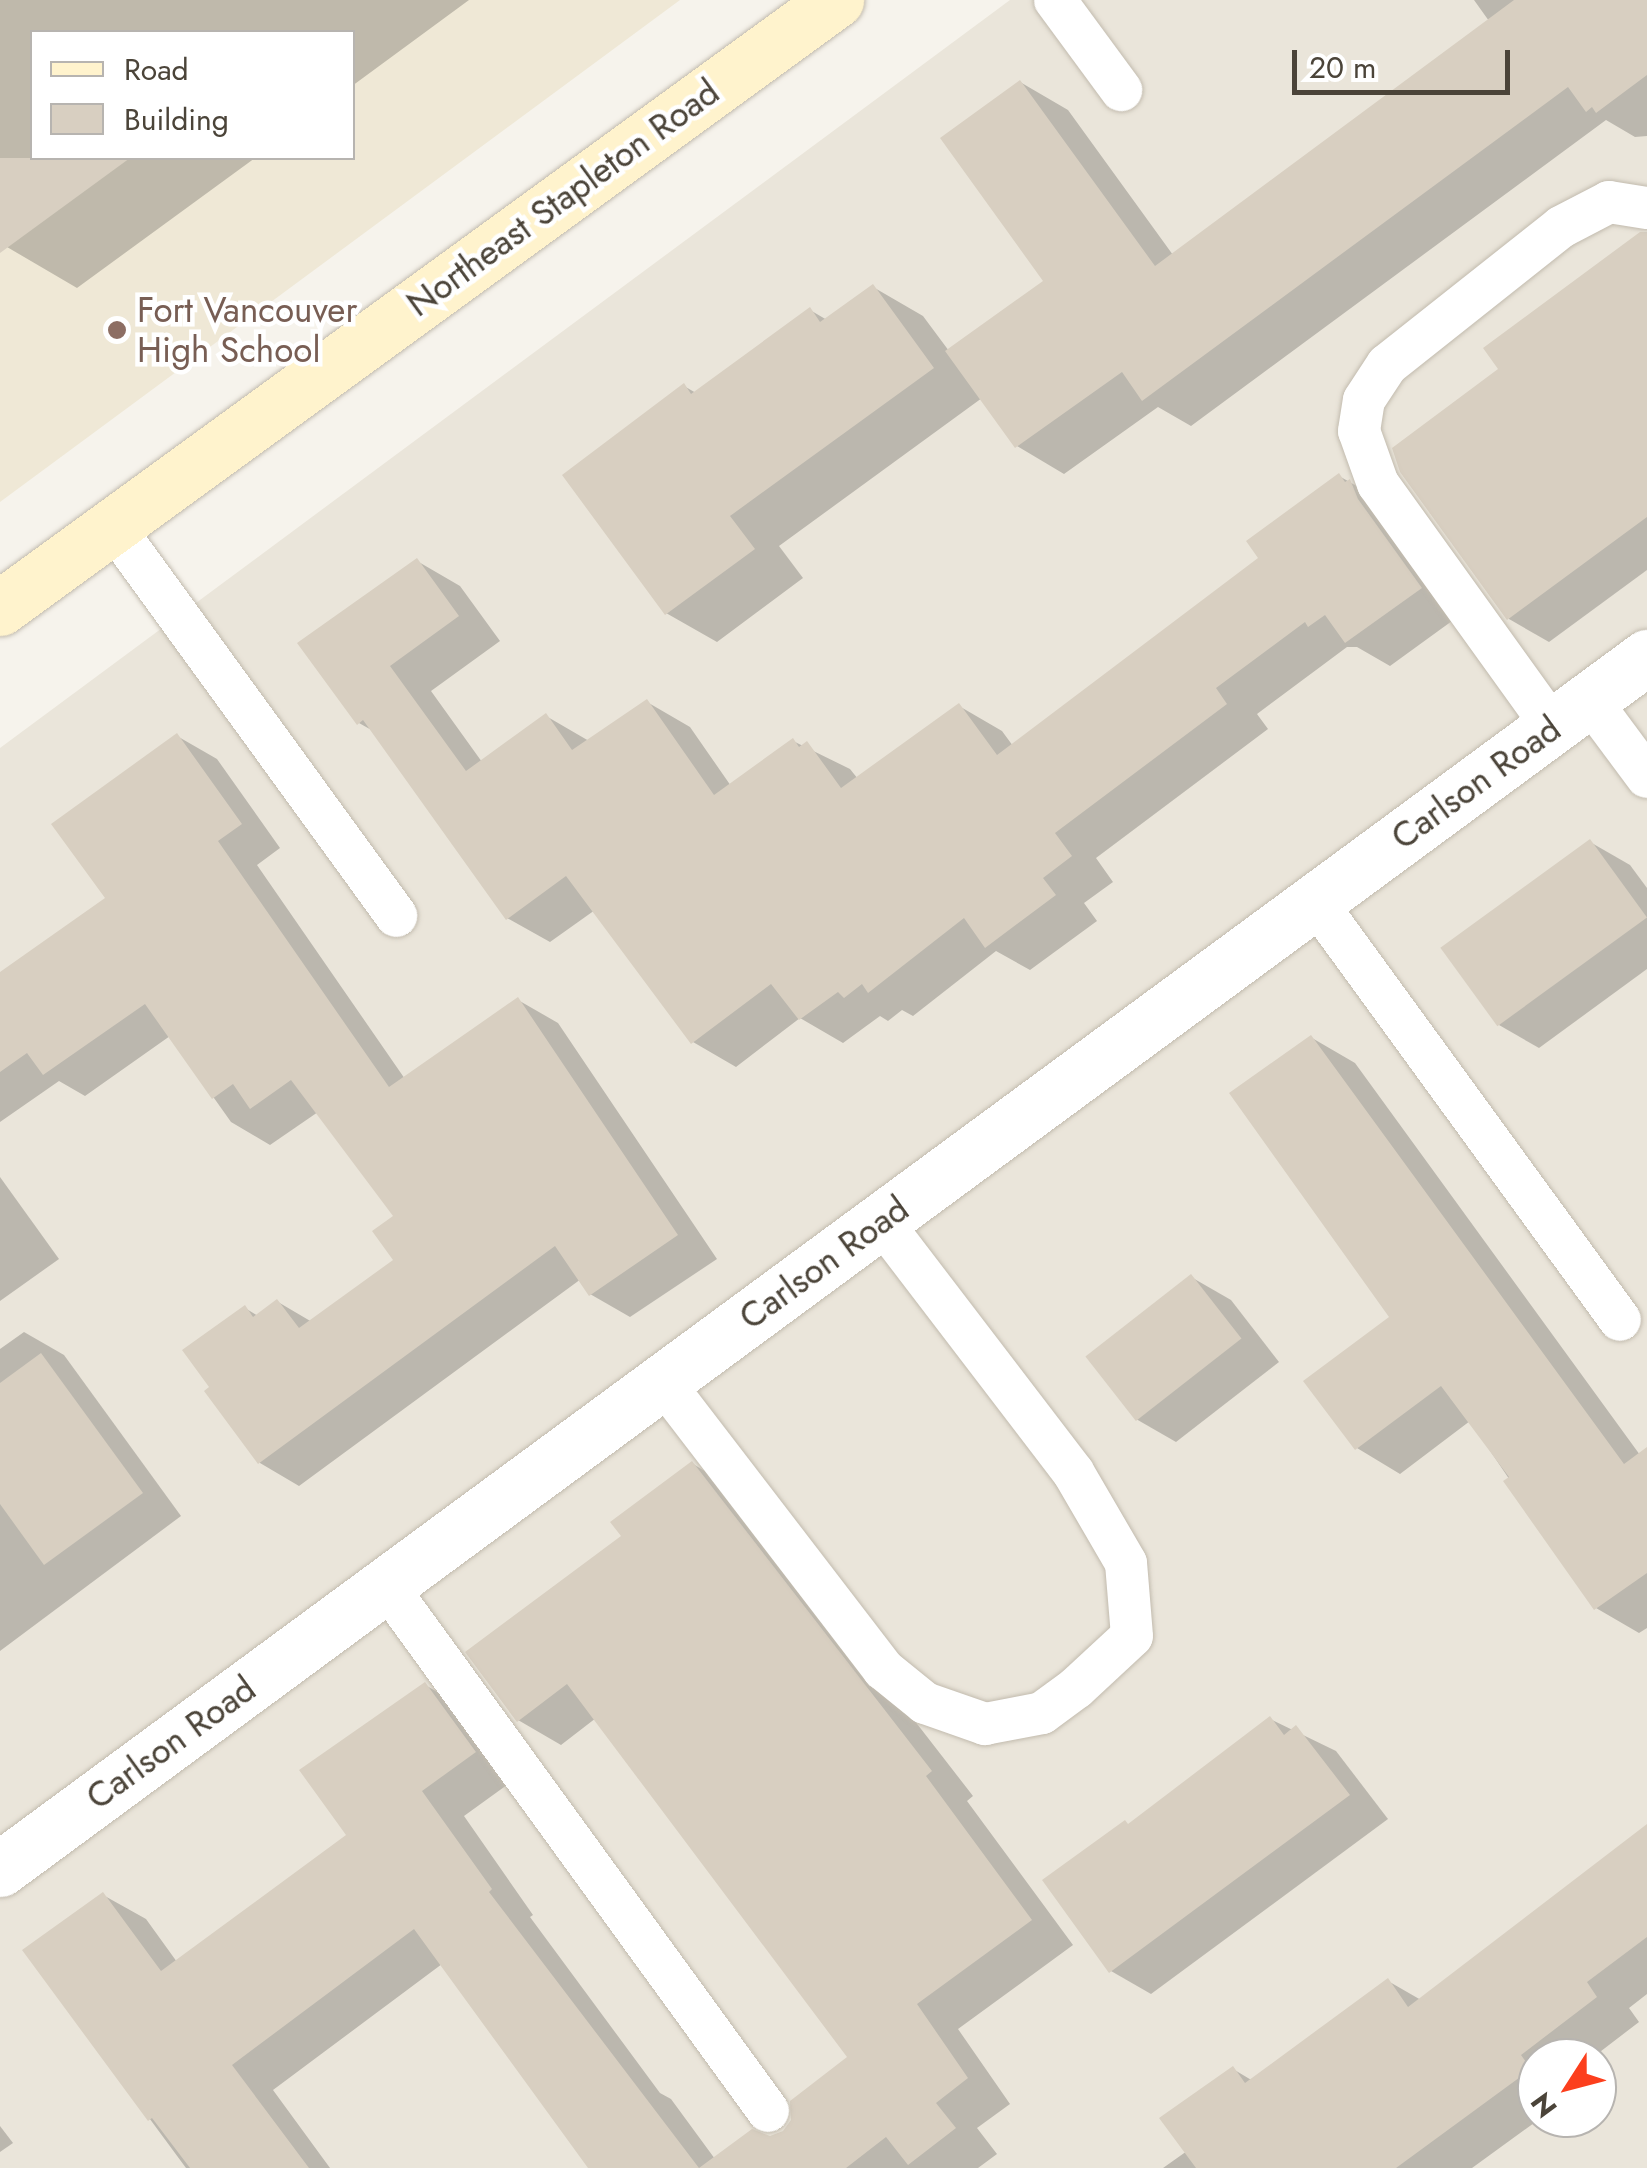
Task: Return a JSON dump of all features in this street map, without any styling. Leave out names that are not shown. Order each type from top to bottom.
[{"type":"street","name":"Northeast Stapleton Road","points":[[0,608],[836,0]]},
{"type":"street","name":"Carlson Road","points":[[0,1869],[1647,657]]},
{"type":"lane","points":[[1055,0],[1121,90]]},
{"type":"lane","points":[[1647,208],[1609,202],[1561,227],[1387,365],[1364,400],[1359,431],[1378,484],[1571,713],[1647,778]]},
{"type":"lane","points":[[113,526],[396,916]]},
{"type":"lane","points":[[1315,901],[1620,1320]]},
{"type":"lane","points":[[663,1382],[884,1669],[925,1704],[985,1724],[1042,1713],[1076,1688],[1132,1636],[1126,1562],[1073,1472],[881,1221]]},
{"type":"lane","points":[[386,1585],[768,2112]]},
{"type":"shaded area","name":"Fort Vancouver High School","points":[[0,0],[680,0],[0,502]]},
{"type":"shaded area","points":[[1010,0],[1647,0],[1647,2168],[0,2168],[0,748]]},
{"type":"building","points":[[1514,0],[1647,0],[1647,75],[1596,113],[1592,107],[1586,112],[1568,87],[1142,401],[1122,372],[1015,448],[945,351],[1043,281],[940,138],[1020,80],[1155,266]]},
{"type":"building","points":[[0,158],[127,160],[0,253]]},
{"type":"building","points":[[1640,232],[1647,232],[1647,517],[1507,620],[1400,472],[1392,448],[1498,369],[1483,348]]},
{"type":"building","points":[[873,284],[934,368],[730,516],[755,549],[665,615],[562,475],[684,383],[691,394],[810,307],[820,322]]},
{"type":"building","points":[[1339,473],[1345,482],[1350,479],[1358,499],[1422,588],[1345,643],[1325,615],[1308,627],[1305,622],[1216,688],[1227,704],[1055,833],[1072,856],[1043,878],[1056,895],[985,948],[964,918],[868,993],[862,984],[844,998],[838,992],[799,1020],[771,984],[691,1044],[566,876],[506,920],[363,720],[357,725],[297,643],[417,558],[459,616],[390,666],[466,771],[546,713],[572,750],[647,699],[714,795],[793,738],[799,747],[807,741],[841,788],[959,703],[997,755],[1258,558],[1246,541]]},
{"type":"building","points":[[177,733],[242,824],[218,841],[389,1087],[518,997],[678,1235],[589,1296],[555,1246],[258,1464],[204,1391],[209,1387],[182,1350],[245,1305],[253,1317],[277,1299],[299,1328],[393,1260],[372,1231],[393,1216],[291,1080],[250,1109],[233,1084],[212,1099],[145,1004],[43,1075],[27,1053],[0,1072],[0,972],[105,898],[51,824]]},
{"type":"building","points":[[1590,839],[1647,917],[1497,1026],[1440,948]]},
{"type":"building","points":[[1311,1035],[1624,1464],[1647,1447],[1647,1573],[1594,1610],[1503,1481],[1509,1477],[1441,1386],[1355,1450],[1303,1381],[1389,1317],[1229,1093]]},
{"type":"building","points":[[1191,1274],[1241,1339],[1136,1421],[1085,1356]]},
{"type":"building","points":[[41,1353],[143,1493],[44,1565],[0,1504],[0,1383]]},
{"type":"building","points":[[692,1461],[932,1771],[926,1776],[1032,1920],[917,2004],[968,2078],[936,2103],[956,2128],[908,2165],[886,2137],[846,2168],[699,2168],[752,2129],[770,2136],[783,2131],[791,2120],[790,2101],[847,2057],[567,1684],[517,1722],[465,1652],[621,1536],[610,1522]]},
{"type":"building","points":[[425,1682],[476,1752],[422,1791],[492,1889],[489,1892],[699,2168],[588,2168],[414,1929],[232,2065],[309,2168],[190,2168],[152,2118],[148,2121],[22,1950],[103,1892],[161,1971],[346,1835],[299,1770]]},
{"type":"building","points":[[1270,1716],[1284,1735],[1296,1725],[1350,1795],[1109,1973],[1042,1880],[1125,1820],[1128,1824]]},
{"type":"building","points":[[1647,1824],[1647,1937],[1587,1982],[1597,1997],[1543,2038],[1517,2038],[1517,2079],[1396,2168],[1196,2168],[1159,2118],[1233,2066],[1245,2083],[1388,1978],[1408,2007]]},
{"type":"place","name":"Fort Vancouver High School","points":[[117,330]]}]
